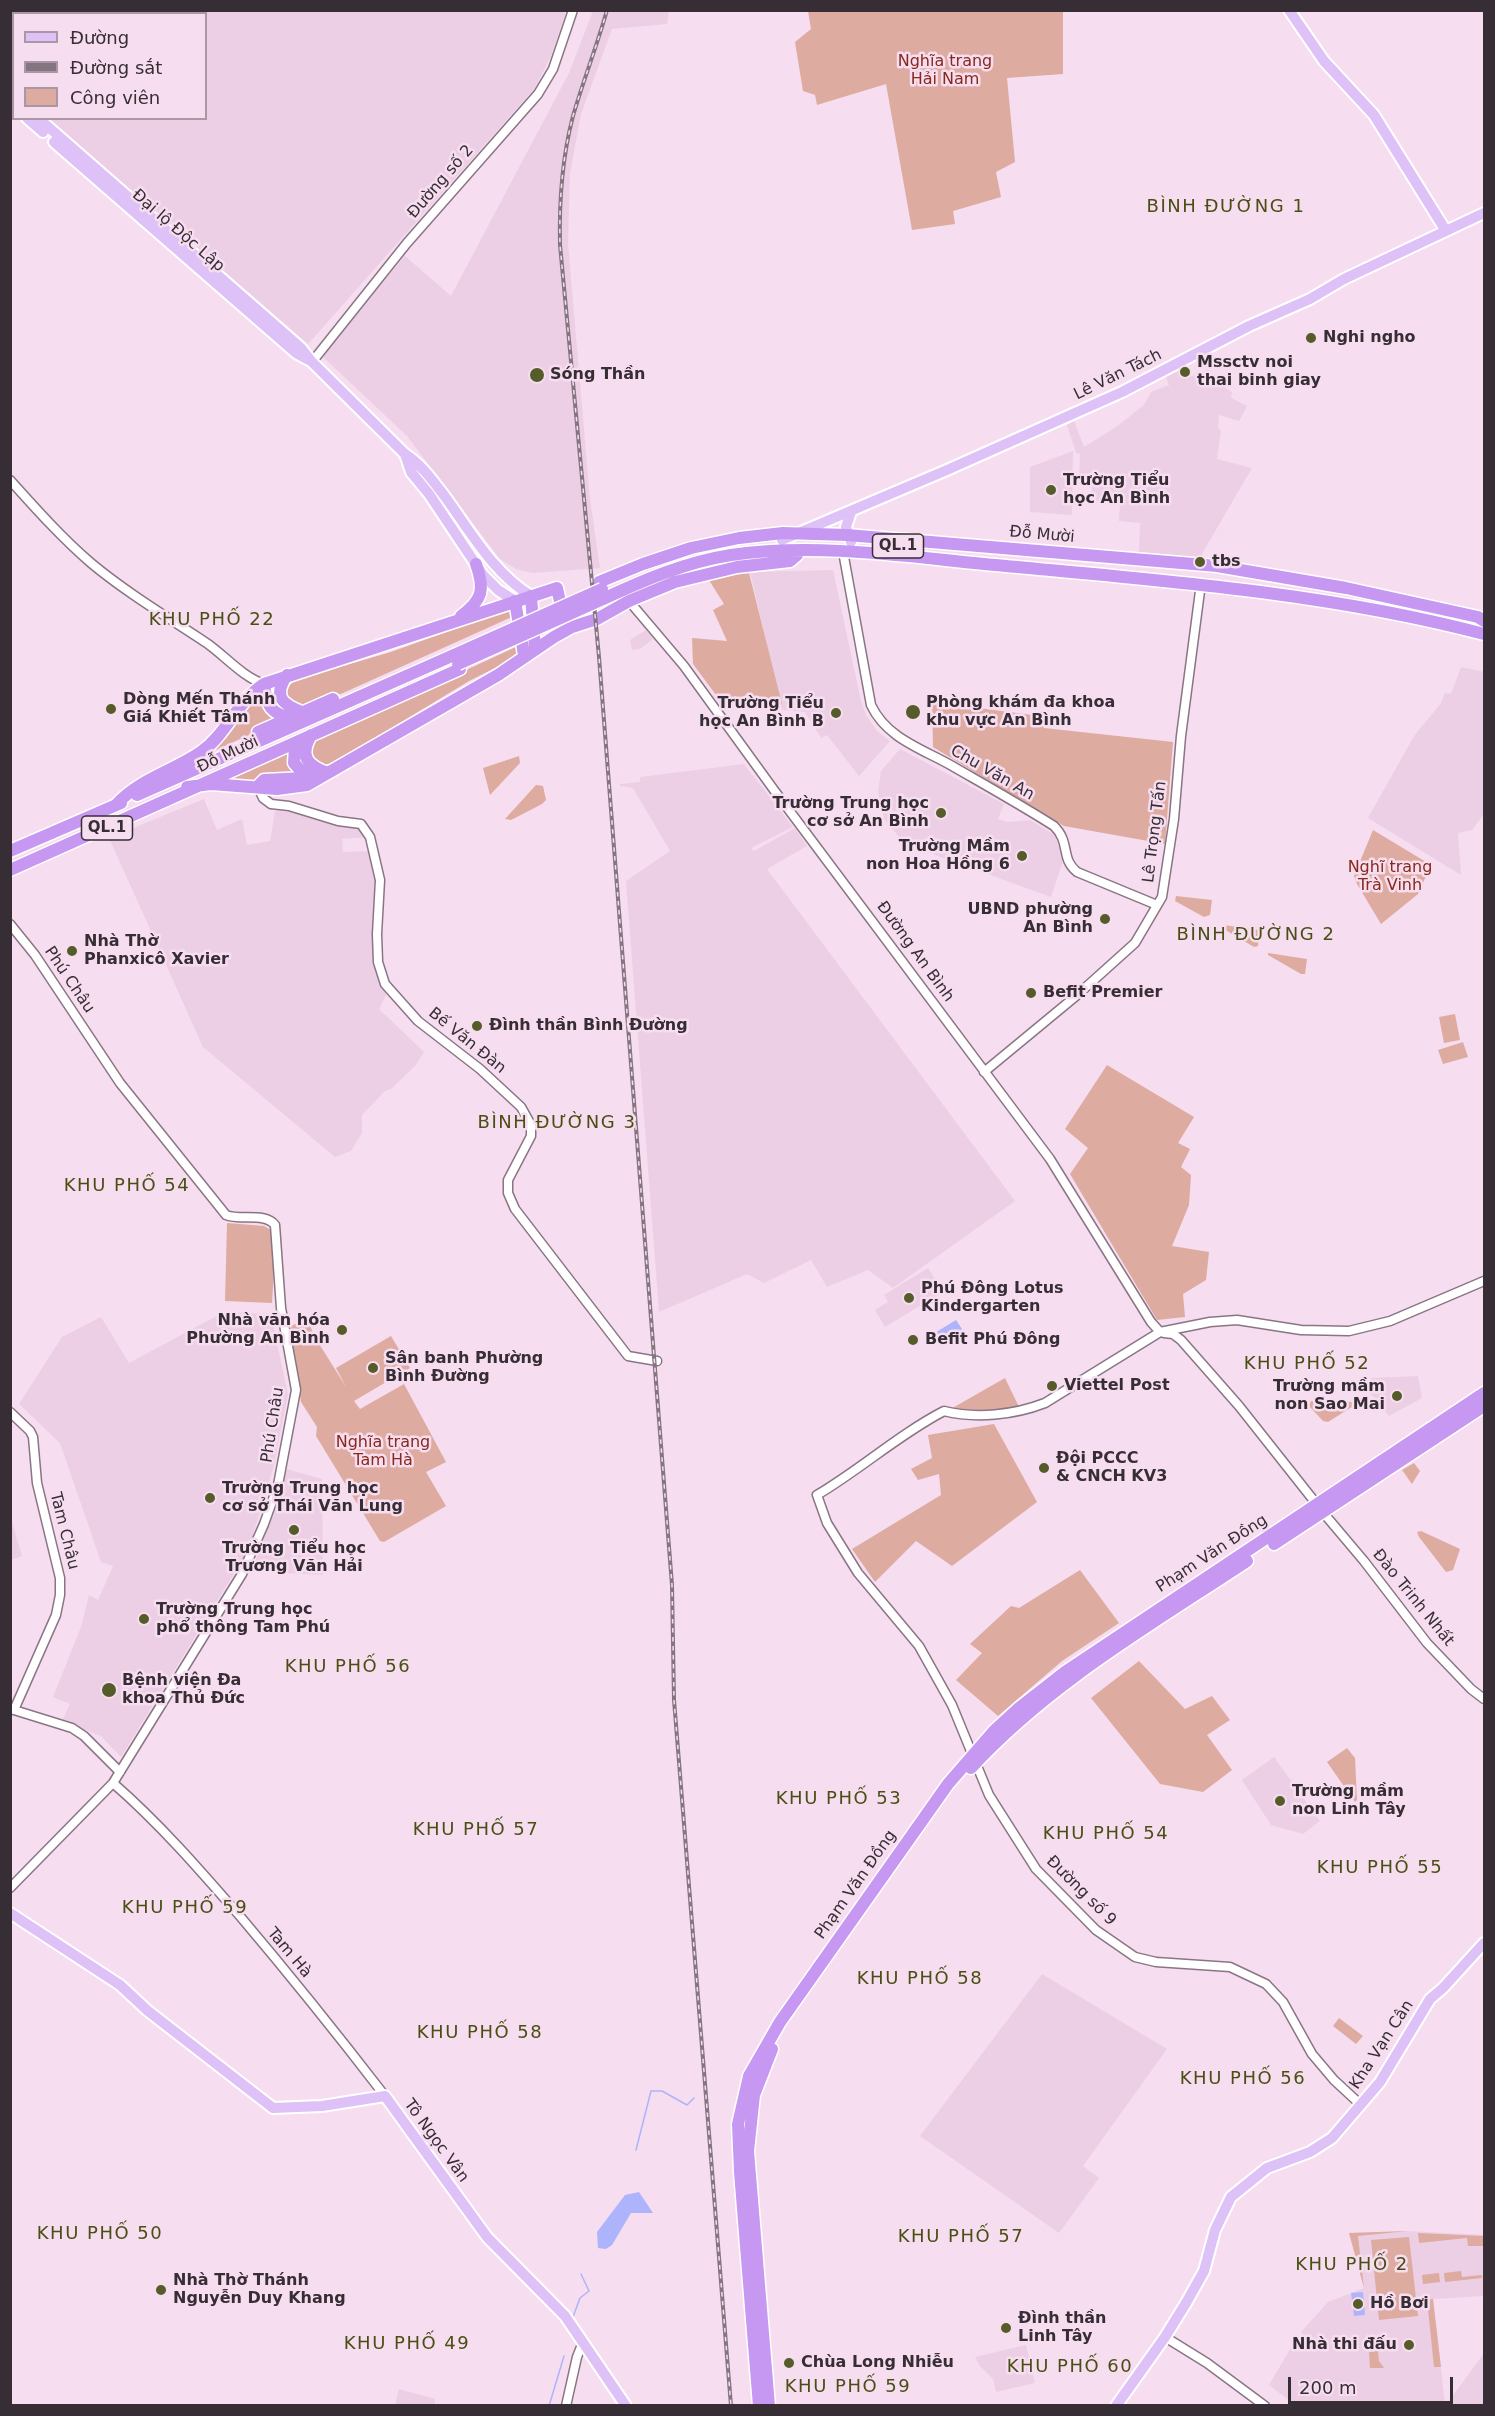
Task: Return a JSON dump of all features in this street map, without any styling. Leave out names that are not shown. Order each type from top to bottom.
[{"type":"highway","name":"Đỗ Mười","points":[[602,594],[642,564],[691,548],[739,538],[797,533],[846,546]]},
{"type":"highway","name":"Đỗ Mười","points":[[602,594],[700,552],[782,540],[1334,603],[1485,634]]},
{"type":"highway","name":"Đỗ Mười","points":[[602,594],[730,555],[846,546],[1059,557],[1202,568],[1475,622],[1485,621]]},
{"type":"highway","name":"QL.1","points":[[456,659],[602,594],[695,570],[749,559],[797,555],[846,546]]},
{"type":"highway","name":"QL.1","points":[[524,656],[552,638],[629,601],[687,579],[737,567],[789,561],[797,555]]},
{"type":"highway","points":[[454,621],[467,612],[481,594],[482,581],[476,564]]},
{"type":"highway","points":[[1200,588],[1202,568]]},
{"type":"highway","points":[[120,801],[131,790],[202,751],[255,689],[287,675],[557,588],[567,631]]},
{"type":"highway","name":"Đỗ Mười","points":[[1200,588],[1331,609],[1485,640]]},
{"type":"highway","points":[[546,591],[552,638]]},
{"type":"highway","points":[[258,787],[264,780],[296,779],[337,770],[498,675],[524,656],[531,596]]},
{"type":"highway","points":[[515,601],[524,656]]},
{"type":"highway","name":"Đỗ Mười","points":[[10,851],[303,716],[456,659]]},
{"type":"highway","name":"Đỗ Mười","points":[[10,870],[202,785],[309,734],[456,659]]},
{"type":"highway","points":[[287,675],[279,689],[280,695],[287,705],[303,716]]},
{"type":"highway","points":[[264,684],[270,709],[279,716],[289,718],[303,716]]},
{"type":"highway","name":"Đỗ Mười","points":[[10,846],[120,801],[289,718]]},
{"type":"highway","points":[[309,734],[305,747],[307,758],[314,768],[330,771]]},
{"type":"highway","points":[[309,734],[295,747],[294,763],[302,772],[312,776]]},
{"type":"highway","name":"Đỗ Mười","points":[[10,863],[309,734]]},
{"type":"highway","points":[[187,787],[223,784],[298,787],[315,781],[330,771]]},
{"type":"highway","name":"Phạm Văn Đồng","points":[[1319,1507],[1485,1393]]},
{"type":"highway","name":"Phạm Văn Đồng","points":[[769,2406],[748,2157],[749,2125],[756,2086],[766,2059],[780,2035],[994,1731],[1046,1685],[1252,1548],[1485,1406]]},
{"type":"highway","name":"Phạm Văn Đồng","points":[[759,2406],[739,2153],[738,2124],[747,2083],[755,2063],[780,2022],[948,1784],[974,1759]]},
{"type":"main road","points":[[1290,10],[1324,61],[1374,115],[1446,231]]},
{"type":"main road","name":"Đại lộ Độc Lập","points":[[29,120],[296,353],[312,362]]},
{"type":"main road","name":"Đại lộ Độc Lập","points":[[40,120],[301,348],[312,362],[405,454],[422,465],[498,569],[531,596]]},
{"type":"main road","name":"Lê Văn Tách","points":[[782,540],[851,512],[1122,392],[1249,326],[1310,299],[1344,279],[1485,213]]},
{"type":"main road","name":"Đại lộ Độc Lập","points":[[405,454],[411,472],[476,564],[492,585],[515,601]]},
{"type":"main road","points":[[846,546],[846,526],[851,512]]},
{"type":"main road","name":"Tô Ngọc Vân","points":[[10,1913],[120,1985],[148,2011],[273,2108],[322,2106],[385,2096],[487,2237],[565,2316],[626,2406]]},
{"type":"main road","name":"Kha Vạn Cân","points":[[1165,2337],[1177,2320],[1203,2271],[1215,2230],[1225,2205],[1231,2197],[1268,2168],[1310,2152],[1332,2138],[1380,2082],[1430,1999],[1485,1943]]},
{"type":"main road","points":[[1116,2406],[1165,2337]]},
{"type":"street","name":"Đường số 2","points":[[312,362],[407,243],[538,94],[553,69],[573,10]]},
{"type":"street","points":[[10,480],[50,524],[90,562],[119,585],[216,650],[250,678],[264,684]]},
{"type":"street","name":"Chu Văn An","points":[[846,546],[871,705],[884,725],[901,739],[1054,826],[1065,842],[1070,866],[1077,872],[1157,905]]},
{"type":"street","name":"Lê Trọng Tấn","points":[[984,1072],[1076,996],[1135,943],[1162,897],[1174,819],[1181,736],[1200,588]]},
{"type":"street","name":"Đường An Bình","points":[[629,601],[684,666],[1050,1159],[1151,1322],[1160,1332]]},
{"type":"street","name":"Bế Văn Đàn","points":[[258,787],[263,798],[271,804],[289,806],[338,821],[361,824],[366,831],[370,837],[380,880],[377,934],[381,975],[393,995],[418,1021],[480,1069],[521,1107],[531,1125],[531,1136],[508,1180],[508,1193],[515,1209],[629,1356],[653,1360]]},
{"type":"street","name":"Phú Châu","points":[[10,924],[34,955],[120,1083],[226,1215],[272,1221],[277,1236],[281,1308],[296,1390],[278,1485],[242,1574],[113,1783],[10,1888]]},
{"type":"street","points":[[1160,1332],[1210,1322],[1237,1320],[1301,1330],[1349,1331],[1390,1320],[1485,1281]]},
{"type":"street","name":"Đường số 9","points":[[1160,1332],[1045,1403],[1029,1409],[990,1415],[957,1415],[944,1411],[914,1427],[840,1482],[817,1495],[827,1523],[858,1573],[919,1646],[952,1705],[989,1795],[1036,1869],[1096,1930],[1135,1957],[1156,1962],[1230,1967],[1266,1984],[1284,2002],[1312,2054],[1334,2080],[1361,2105]]},
{"type":"street","name":"Đào Trinh Nhất","points":[[1160,1332],[1173,1334],[1181,1340],[1239,1406],[1427,1643],[1471,1689],[1485,1699]]},
{"type":"street","name":"Tam Châu","points":[[10,1412],[30,1431],[33,1437],[37,1483],[60,1578],[56,1615],[14,1710],[72,1728],[84,1736],[120,1772]]},
{"type":"street","name":"Tam Hà","points":[[113,1783],[139,1805],[220,1893],[385,2096]]},
{"type":"street","points":[[1165,2337],[1225,2375],[1265,2406]]},
{"type":"street","points":[[566,2406],[577,2357],[584,2342]]},
{"type":"shaded area","points":[[11,10],[566,10],[551,56],[535,88],[308,344],[50,120],[207,120],[207,12],[12,12],[12,86],[10,85]]},
{"type":"shaded area","points":[[593,11],[669,11],[667,24],[612,29],[581,114],[570,174],[568,243],[590,499],[600,568],[532,573],[516,569],[500,559],[407,436],[321,355],[405,256],[451,296],[569,73]]},
{"type":"shaded area","points":[[1180,368],[1185,379],[1208,369],[1220,385],[1232,392],[1231,398],[1247,406],[1239,421],[1219,415],[1218,429],[1221,430],[1217,459],[1252,468],[1199,559],[1139,554],[1140,523],[1119,521],[1120,499],[1093,502],[1091,481],[1079,482],[1080,454],[1076,453],[1067,425],[1074,421],[1084,447],[1116,427],[1144,405],[1151,392],[1169,385],[1165,374]]},
{"type":"shaded area","name":"Trường Tiểu học An Bình","points":[[1073,451],[1072,515],[1030,512],[1030,467]]},
{"type":"shaded area","points":[[833,570],[861,701],[866,715],[877,731],[890,741],[859,776],[827,735],[821,738],[805,712],[782,710],[750,572]]},
{"type":"shaded area","points":[[646,630],[653,639],[640,649],[632,650],[630,640]]},
{"type":"shaded area","points":[[1461,667],[1484,672],[1484,814],[1472,830],[1458,833],[1461,875],[1368,818],[1414,736],[1441,703],[1445,693],[1451,694]]},
{"type":"shaded area","name":"Trường Trung học cơ sở An Bình","points":[[900,749],[1004,804],[998,819],[1008,822],[1030,820],[1053,834],[1063,851],[1063,861],[1051,897],[916,848],[899,837],[884,819],[878,791],[881,771]]},
{"type":"shaded area","points":[[744,764],[793,827],[751,848],[754,851],[795,828],[807,846],[767,869],[1015,1201],[893,1288],[868,1270],[827,1287],[811,1260],[764,1283],[747,1274],[659,1312],[626,881],[670,851],[633,788],[620,786],[620,784],[640,782],[640,777]]},
{"type":"shaded area","points":[[204,799],[217,830],[242,819],[247,845],[270,841],[275,811],[297,812],[316,819],[356,827],[364,831],[367,837],[342,839],[343,852],[370,851],[379,882],[376,961],[378,977],[386,995],[379,1009],[424,1052],[415,1066],[391,1089],[386,1090],[362,1115],[362,1133],[351,1151],[335,1157],[203,1047],[109,838]]},
{"type":"shaded area","name":"Phú Đông Lotus Kindergarten","points":[[928,1268],[943,1292],[885,1327],[875,1310],[888,1302],[884,1295]]},
{"type":"shaded area","points":[[224,1312],[271,1314],[288,1395],[273,1469],[248,1551],[121,1757],[101,1736],[62,1721],[70,1704],[53,1697],[81,1627],[89,1595],[98,1600],[113,1566],[101,1562],[60,1443],[19,1404],[62,1337],[101,1317],[129,1363]]},
{"type":"shaded area","name":"Trường mầm non Sao Mai","points":[[1418,1376],[1422,1398],[1389,1416],[1370,1393],[1371,1378]]},
{"type":"shaded area","name":"Trường Tiểu học Trương Văn Hải","points":[[287,1469],[322,1479],[323,1575],[252,1571]]},
{"type":"shaded area","points":[[11,1519],[22,1556],[10,1560]]},
{"type":"shaded area","name":"Trường mầm non Linh Tây","points":[[1274,1757],[1320,1821],[1303,1834],[1271,1825],[1242,1780]]},
{"type":"shaded area","points":[[1042,1974],[1167,2049],[1083,2166],[1099,2178],[1059,2233],[920,2136]]},
{"type":"shaded area","points":[[1408,2231],[1484,2235],[1484,2296],[1433,2299],[1445,2404],[1295,2405],[1269,2385],[1292,2346],[1331,2350],[1307,2343],[1301,2332],[1328,2302],[1364,2288],[1349,2233]]},
{"type":"shaded area","points":[[1026,2345],[1035,2383],[996,2392],[993,2379],[979,2365],[975,2357]]},
{"type":"shaded area","points":[[1484,2353],[1484,2405],[1446,2405]]},
{"type":"shaded area","points":[[399,2389],[435,2399],[435,2405],[395,2405]]},
{"type":"green space","name":"Nghĩa trang Hải Nam","points":[[808,11],[1063,11],[1063,74],[1007,78],[1015,162],[996,172],[1001,197],[953,211],[955,224],[912,230],[886,84],[817,105],[815,95],[803,91],[795,42],[811,29]]},
{"type":"green space","points":[[748,569],[782,704],[719,699],[693,664],[692,638],[727,641],[713,610],[724,604],[707,577]]},
{"type":"green space","points":[[510,609],[514,616],[343,693],[306,706],[287,704],[285,690],[295,680],[391,652]]},
{"type":"green space","points":[[518,646],[517,657],[469,681],[334,763],[322,765],[314,762],[310,752],[313,744],[321,737]]},
{"type":"green space","points":[[255,696],[275,723],[216,750],[248,702]]},
{"type":"green space","points":[[932,702],[1040,716],[1044,728],[1173,742],[1165,844],[1064,826],[933,747]]},
{"type":"green space","points":[[287,752],[296,773],[256,782],[225,779]]},
{"type":"green space","points":[[519,756],[520,763],[490,795],[483,768]]},
{"type":"green space","points":[[536,785],[543,786],[546,800],[511,820],[505,819]]},
{"type":"green space","name":"Nghĩ trang Trà Vinh","points":[[1373,830],[1431,865],[1418,894],[1381,924],[1354,876]]},
{"type":"green space","points":[[1176,896],[1212,900],[1210,915],[1204,917],[1175,901]]},
{"type":"green space","points":[[1223,925],[1260,930],[1258,946],[1254,947],[1222,928]]},
{"type":"green space","points":[[1268,953],[1307,959],[1305,974],[1301,974]]},
{"type":"green space","points":[[1455,1014],[1460,1040],[1444,1043],[1439,1017]]},
{"type":"green space","points":[[1463,1042],[1468,1057],[1443,1064],[1438,1050]]},
{"type":"green space","points":[[1107,1065],[1194,1117],[1178,1143],[1190,1149],[1181,1167],[1191,1175],[1189,1205],[1172,1246],[1209,1252],[1206,1280],[1183,1294],[1185,1317],[1157,1320],[1070,1174],[1088,1148],[1065,1129]]},
{"type":"green space","points":[[227,1223],[264,1226],[276,1233],[272,1303],[225,1301]]},
{"type":"green space","name":"Nghĩa trang Tam Hà","points":[[308,1318],[313,1334],[346,1387],[336,1368],[391,1336],[410,1368],[354,1401],[360,1409],[404,1384],[446,1462],[426,1472],[446,1506],[384,1542],[380,1541],[316,1436],[317,1427],[301,1402],[290,1330],[291,1326]]},
{"type":"green space","points":[[1005,1378],[1019,1407],[983,1412],[949,1410]]},
{"type":"green space","points":[[1311,1401],[1354,1402],[1355,1405],[1328,1422],[1323,1421],[1309,1406]]},
{"type":"green space","points":[[994,1424],[1037,1502],[952,1566],[916,1541],[875,1582],[852,1549],[941,1495],[939,1474],[918,1480],[911,1469],[932,1458],[928,1435]]},
{"type":"green space","points":[[1414,1463],[1420,1471],[1412,1484],[1402,1470]]},
{"type":"green space","points":[[1421,1531],[1460,1549],[1453,1570],[1446,1572],[1419,1537],[1417,1532]]},
{"type":"green space","points":[[1080,1570],[1119,1623],[1062,1661],[998,1716],[956,1680],[982,1653],[970,1644],[1011,1606],[1019,1608]]},
{"type":"green space","points":[[1139,1661],[1185,1709],[1212,1696],[1230,1720],[1207,1735],[1232,1770],[1203,1792],[1160,1784],[1091,1698]]},
{"type":"green space","points":[[1347,1748],[1355,1758],[1357,1800],[1355,1802],[1327,1762]]},
{"type":"green space","points":[[1339,2018],[1363,2036],[1356,2044],[1333,2026]]},
{"type":"green space","points":[[1408,2231],[1358,2236],[1364,2288],[1349,2233]]},
{"type":"green space","points":[[1418,2233],[1484,2236],[1484,2246],[1468,2246],[1467,2238],[1419,2243]]},
{"type":"green space","points":[[1409,2237],[1418,2316],[1379,2320],[1371,2240]]},
{"type":"green space","points":[[1461,2271],[1462,2277],[1482,2275],[1482,2278],[1445,2282],[1444,2273]]},
{"type":"green space","points":[[1439,2273],[1440,2282],[1423,2284],[1422,2275]]},
{"type":"green space","points":[[1433,2299],[1441,2367],[1434,2367],[1427,2300]]},
{"type":"green space","points":[[1378,2351],[1379,2361],[1384,2368],[1370,2368],[1369,2352]]},
{"type":"water","points":[[956,1320],[962,1329],[939,1346],[933,1334]]},
{"type":"water","points":[[639,2192],[653,2213],[631,2213],[612,2245],[606,2249],[598,2248],[597,2232],[625,2195]]},
{"type":"water","name":"Hồ Bơi","points":[[1363,2292],[1365,2315],[1354,2316],[1351,2293]]},
{"type":"waterway","points":[[636,2150],[651,2091],[662,2091],[687,2105],[694,2098]]},
{"type":"waterway","points":[[573,2317],[580,2298],[589,2291],[581,2274]]},
{"type":"waterway","points":[[549,2406],[564,2356]]},
{"type":"railway","points":[[607,10],[569,132],[562,180],[560,245],[599,657],[672,1585],[674,1700],[731,2406]]},
{"type":"place","name":"Nghi ngho","points":[[1311,338]]},
{"type":"place","name":"Mssctv noi thai binh giay","points":[[1185,372]]},
{"type":"place","name":"Sóng Thần","points":[[537,375]]},
{"type":"place","name":"Trường Tiểu học An Bình","points":[[1051,490]]},
{"type":"place","name":"tbs","points":[[1200,562]]},
{"type":"place","name":"Dòng Mến Thánh Giá Khiết Tâm","points":[[111,709]]},
{"type":"place","name":"Phòng khám đa khoa khu vực An Bình","points":[[913,712]]},
{"type":"place","name":"Trường Tiểu học An Bình B","points":[[836,713]]},
{"type":"place","name":"Trường Trung học cơ sở An Bình","points":[[941,813]]},
{"type":"place","name":"Trường Mầm non Hoa Hồng 6","points":[[1022,856]]},
{"type":"place","name":"UBND phường An Bình","points":[[1105,919]]},
{"type":"place","name":"Nhà Thờ Phanxicô Xavier","points":[[72,951]]},
{"type":"place","name":"Befit Premier","points":[[1031,993]]},
{"type":"place","name":"Đình thần Bình Đường","points":[[477,1026]]},
{"type":"place","name":"Phú Đông Lotus Kindergarten","points":[[909,1298]]},
{"type":"place","name":"Nhà văn hóa Phường An Bình","points":[[342,1330]]},
{"type":"place","name":"Befit Phú Đông","points":[[913,1340]]},
{"type":"place","name":"Sân banh Phường Bình Đường","points":[[373,1368]]},
{"type":"place","name":"Viettel Post","points":[[1052,1386]]},
{"type":"place","name":"Trường mầm non Sao Mai","points":[[1397,1396]]},
{"type":"place","name":"Đội PCCC & CNCH KV3","points":[[1044,1468]]},
{"type":"place","name":"Trường Trung học cơ sở Thái Văn Lung","points":[[210,1498]]},
{"type":"place","name":"Trường Tiểu học Trương Văn Hải","points":[[294,1530]]},
{"type":"place","name":"Trường Trung học phổ thông Tam Phú","points":[[144,1619]]},
{"type":"place","name":"Bệnh viện Đa khoa Thủ Đức","points":[[109,1690]]},
{"type":"place","name":"Trường mầm non Linh Tây","points":[[1280,1801]]},
{"type":"place","name":"Nhà Thờ Thánh Nguyễn Duy Khang","points":[[161,2290]]},
{"type":"place","name":"Hồ Bơi","points":[[1358,2304]]},
{"type":"place","name":"Đình thần Linh Tây","points":[[1006,2328]]},
{"type":"place","name":"Nhà thi đấu","points":[[1409,2345]]},
{"type":"place","name":"Chùa Long Nhiễu","points":[[789,2363]]},
{"type":"district","name":"BÌNH ĐƯỜNG 1","points":[[1226,207]]},
{"type":"district","name":"KHU PHỐ 22","points":[[212,620]]},
{"type":"district","name":"BÌNH ĐƯỜNG 2","points":[[1256,935]]},
{"type":"district","name":"BÌNH ĐƯỜNG 3","points":[[557,1123]]},
{"type":"district","name":"KHU PHỐ 54","points":[[127,1186]]},
{"type":"district","name":"KHU PHỐ 52","points":[[1307,1364]]},
{"type":"district","name":"KHU PHỐ 56","points":[[348,1667]]},
{"type":"district","name":"KHU PHỐ 53","points":[[839,1799]]},
{"type":"district","name":"KHU PHỐ 57","points":[[476,1830]]},
{"type":"district","name":"KHU PHỐ 54","points":[[1106,1834]]},
{"type":"district","name":"KHU PHỐ 55","points":[[1380,1868]]},
{"type":"district","name":"KHU PHỐ 59","points":[[185,1908]]},
{"type":"district","name":"KHU PHỐ 58","points":[[920,1979]]},
{"type":"district","name":"KHU PHỐ 58","points":[[480,2033]]},
{"type":"district","name":"KHU PHỐ 56","points":[[1243,2079]]},
{"type":"district","name":"KHU PHỐ 50","points":[[100,2234]]},
{"type":"district","name":"KHU PHỐ 57","points":[[961,2237]]},
{"type":"district","name":"KHU PHỐ 2","points":[[1352,2265]]},
{"type":"district","name":"KHU PHỐ 49","points":[[407,2344]]},
{"type":"district","name":"KHU PHỐ 60","points":[[1070,2367]]},
{"type":"district","name":"KHU PHỐ 59","points":[[848,2387]]}]
